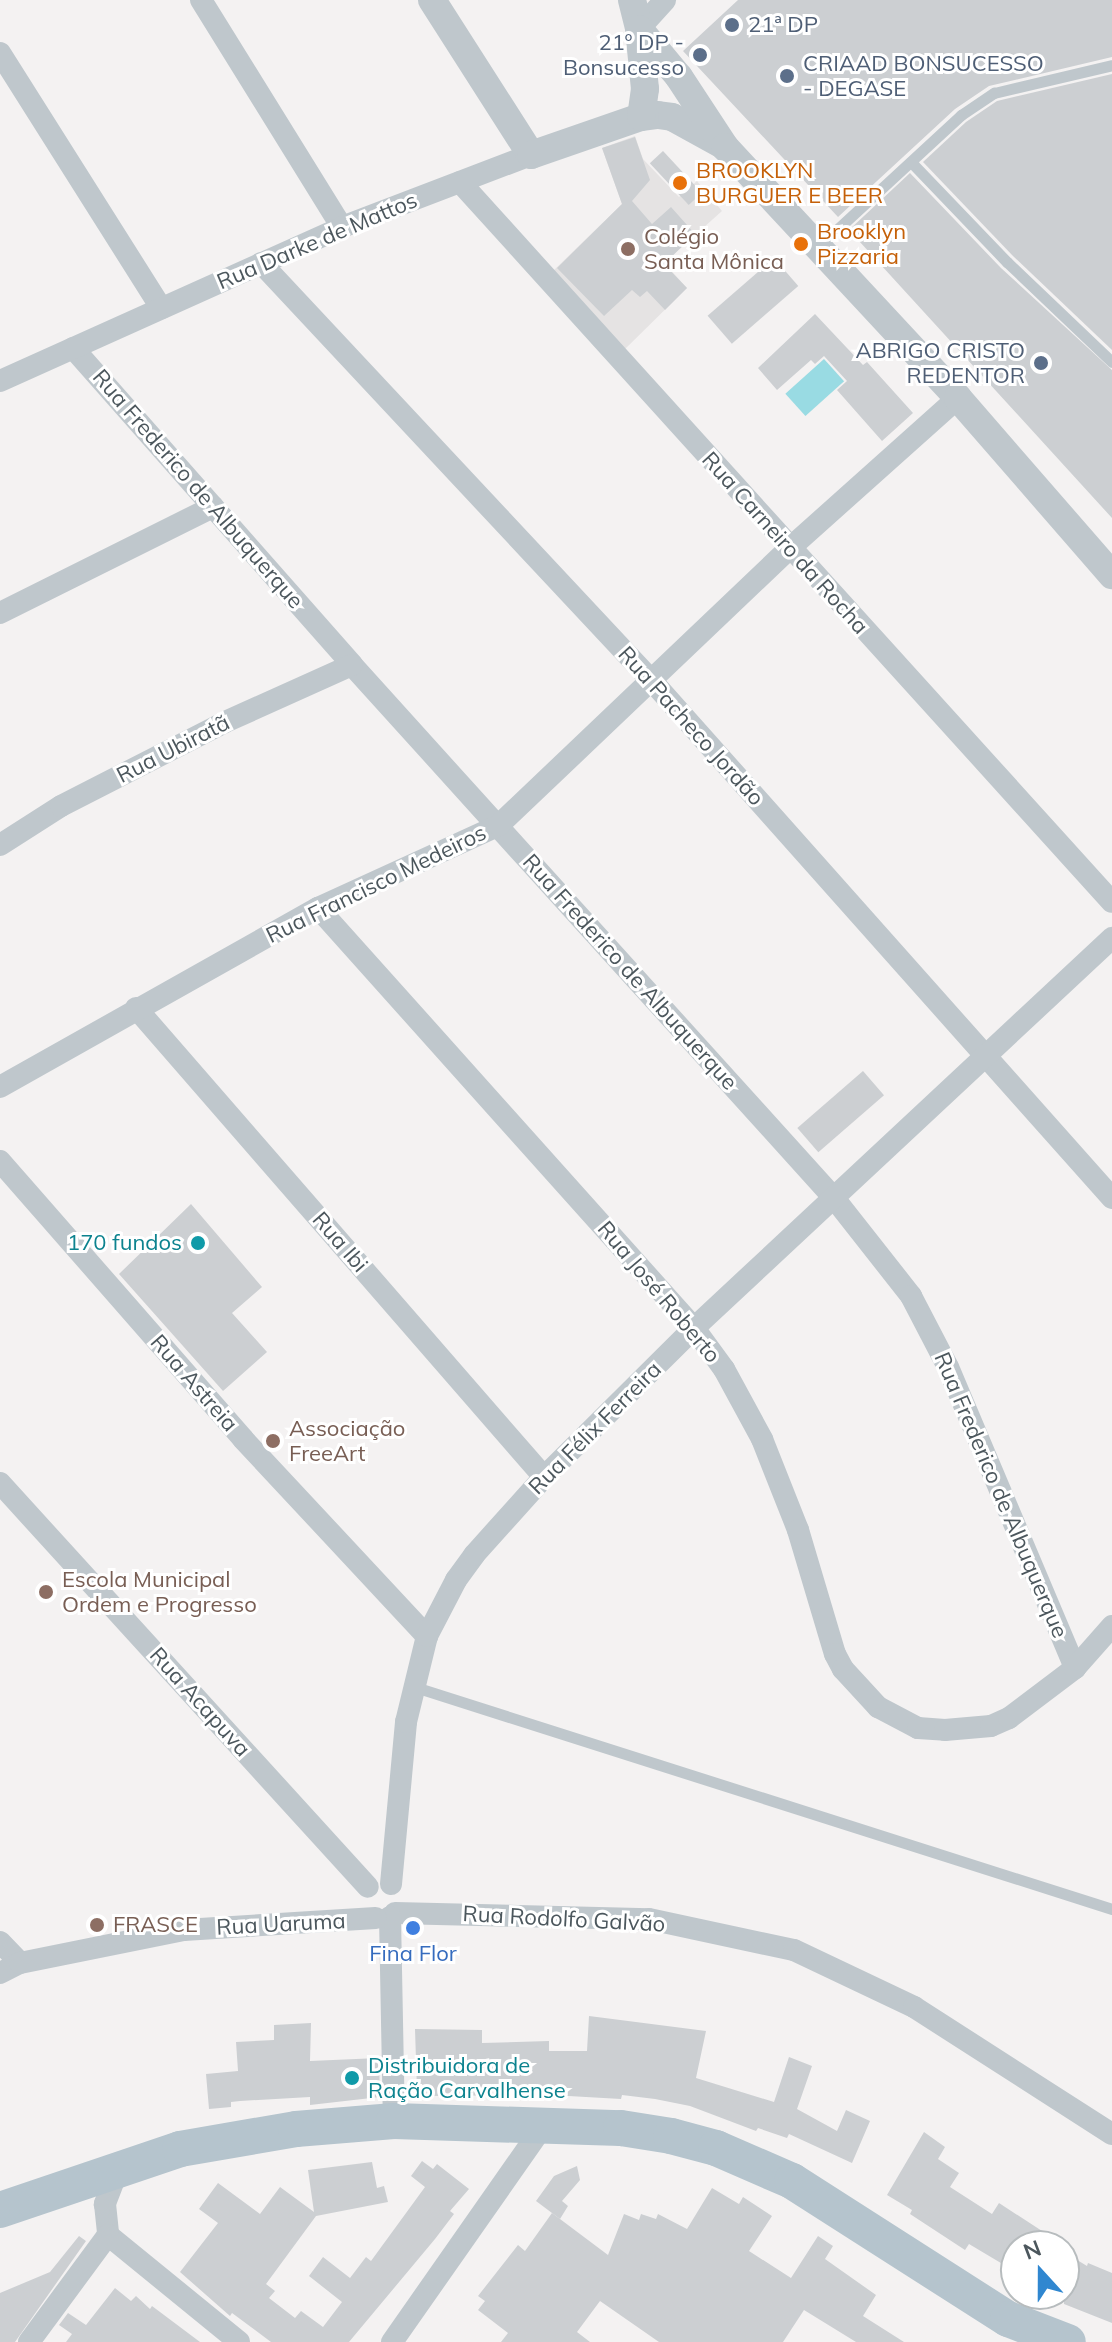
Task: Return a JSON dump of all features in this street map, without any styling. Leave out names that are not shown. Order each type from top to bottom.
[{"type":"main road","points":[[3,2210],[91,2192],[119,2167],[180,2149],[242,2137],[394,2121],[621,2128],[671,2136],[755,2164],[824,2200],[1017,2330],[1068,2342]]},
{"type":"street","points":[[201,0],[342,227]]},
{"type":"street","points":[[432,0],[531,155]]},
{"type":"street","points":[[632,0],[639,29],[645,89],[641,117],[672,117],[725,147]]},
{"type":"street","points":[[639,29],[665,0]]},
{"type":"street","points":[[639,29],[679,77],[725,147],[958,398],[1112,575]]},
{"type":"street","points":[[0,53],[161,308]]},
{"type":"street","name":"Rua Darke de Mattos","points":[[0,381],[342,227],[641,117]]},
{"type":"street","name":"Rua Carneiro da Rocha","points":[[460,182],[1112,902]]},
{"type":"street","name":"Rua Pacheco Jordão","points":[[261,263],[652,681],[1112,1198]]},
{"type":"street","name":"Rua Frederico de Albuquerque","points":[[73,348],[352,665],[834,1198],[911,1296],[948,1367],[1075,1668]]},
{"type":"street","name":"Rua Francisco Medeiros","points":[[0,1087],[318,908],[499,825],[790,548],[958,398]]},
{"type":"street","points":[[0,613],[213,507]]},
{"type":"street","name":"Rua Ubiratã","points":[[0,845],[61,806],[225,722],[352,665]]},
{"type":"street","name":"Rua José Roberto","points":[[318,908],[694,1328],[737,1389],[762,1439],[798,1530],[823,1623],[839,1662],[878,1707],[918,1728],[945,1730],[991,1726],[1009,1718],[1075,1668],[1112,1626]]},
{"type":"street","name":"Rua Félix Ferreira","points":[[391,1884],[406,1722],[427,1636],[456,1580],[474,1555],[544,1477],[694,1328],[1112,938]]},
{"type":"street","name":"Rua Ibi","points":[[136,1008],[544,1477]]},
{"type":"street","name":"Rua Astreia","points":[[0,1161],[243,1439],[427,1636]]},
{"type":"street","name":"Rua Acapuva","points":[[0,1483],[368,1887]]},
{"type":"street","points":[[387,1916],[365,1911],[362,1903],[368,1887],[381,1881],[391,1884],[400,1900],[387,1916],[394,2121]]},
{"type":"street","name":"Rua Uaruma","points":[[10,1968],[184,1930],[387,1916]]},
{"type":"street","name":"Rua Rodolfo Galvão","points":[[387,1916],[649,1919],[794,1950],[914,2007],[1112,2134]]},
{"type":"street","points":[[0,1942],[10,1968]]},
{"type":"street","points":[[392,2342],[544,2125]]},
{"type":"street","points":[[91,2192],[108,2235],[239,2342]]},
{"type":"street","points":[[29,2342],[108,2235]]},
{"type":"lane","points":[[818,247],[961,115],[994,93],[1112,65]]},
{"type":"lane","points":[[911,162],[1007,262],[1112,362]]},
{"type":"lane","points":[[415,1687],[1112,1909]]},
{"type":"shaded area","name":"Colégio Santa Mônica","points":[[635,136],[643,159],[679,197],[697,181],[722,211],[664,263],[687,288],[623,351],[551,273],[622,204],[602,148]]},
{"type":"water","points":[[824,359],[844,381],[805,416],[785,394]]},
{"type":"building","points":[[738,0],[1112,0],[1112,57],[989,86],[955,109],[838,217],[683,51]]},
{"type":"building","points":[[1112,74],[1112,350],[1013,256],[923,162],[966,122],[997,101]]},
{"type":"building","name":"Colégio Santa Mônica","points":[[635,137],[650,180],[632,201],[652,224],[671,207],[695,234],[664,264],[687,288],[665,310],[647,291],[640,297],[632,290],[604,316],[557,268],[622,204],[602,148]]},
{"type":"building","name":"BROOKLYN BURGUER E BEER","points":[[663,151],[702,193],[689,205],[650,163]]},
{"type":"building","points":[[910,173],[1001,268],[1112,370],[1112,518],[849,230]]},
{"type":"building","name":"Colégio Santa Mônica","points":[[774,258],[798,286],[732,344],[708,316]]},
{"type":"building","name":"Colégio Santa Mônica","points":[[815,314],[863,365],[867,362],[913,413],[882,441],[837,390],[847,381],[824,356],[815,364],[811,360],[777,390],[758,368]]},
{"type":"building","points":[[863,1071],[884,1095],[818,1152],[797,1128]]},
{"type":"building","points":[[191,1204],[262,1287],[232,1313],[267,1352],[223,1391],[119,1274]]},
{"type":"building","points":[[589,2016],[706,2031],[696,2078],[774,2102],[789,2057],[812,2066],[797,2109],[837,2131],[846,2110],[870,2121],[852,2163],[789,2134],[787,2138],[758,2128],[756,2131],[690,2106],[655,2099],[622,2095],[621,2099],[551,2095],[426,2096],[417,2091],[415,2029],[482,2030],[482,2043],[549,2041],[549,2051],[587,2051]]},
{"type":"building","points":[[311,2023],[310,2061],[379,2058],[380,2097],[310,2105],[310,2097],[240,2101],[231,2102],[231,2107],[209,2109],[206,2074],[238,2071],[236,2042],[274,2040],[274,2025]]},
{"type":"building","points":[[924,2132],[945,2147],[938,2159],[959,2173],[950,2187],[992,2214],[999,2203],[1040,2230],[1000,2230],[1000,2262],[969,2244],[965,2250],[887,2195]]},
{"type":"building","points":[[422,2161],[433,2169],[437,2164],[469,2189],[450,2211],[454,2214],[435,2239],[349,2342],[271,2342],[232,2313],[230,2316],[180,2272],[218,2223],[199,2209],[218,2183],[260,2214],[280,2187],[314,2212],[308,2170],[372,2162],[377,2188],[384,2186],[388,2202],[316,2216],[266,2284],[275,2291],[269,2298],[295,2318],[301,2311],[323,2327],[342,2302],[309,2276],[323,2257],[350,2278],[366,2257],[371,2261],[425,2187],[411,2176]]},
{"type":"building","points":[[577,2166],[580,2180],[562,2201],[568,2206],[560,2219],[536,2201],[554,2176]]},
{"type":"building","points":[[712,2188],[739,2204],[743,2197],[772,2216],[749,2251],[791,2278],[818,2236],[833,2246],[825,2259],[876,2295],[863,2316],[904,2342],[856,2342],[804,2310],[783,2342],[659,2342],[600,2301],[577,2332],[590,2342],[501,2342],[508,2333],[478,2310],[485,2301],[478,2296],[518,2245],[525,2251],[552,2213],[608,2255],[624,2214],[639,2220],[641,2214],[656,2219],[658,2214],[687,2229]]},
{"type":"building","points":[[79,2236],[86,2241],[15,2342],[0,2342],[0,2293],[50,2272]]},
{"type":"building","points":[[1080,2262],[1112,2273],[1112,2323],[1079,2310]]},
{"type":"building","points":[[115,2288],[131,2301],[136,2296],[150,2309],[152,2306],[200,2342],[66,2342],[72,2334],[59,2325],[68,2313],[86,2325]]},
{"type":"place","name":"21ª DP","points":[[732,25]]},
{"type":"place","name":"21º DP - Bonsucesso","points":[[700,55]]},
{"type":"place","name":"CRIAAD BONSUCESSO - DEGASE","points":[[787,76]]},
{"type":"place","name":"BROOKLYN BURGUER E BEER","points":[[680,183]]},
{"type":"place","name":"Brooklyn Pizzaria","points":[[801,244]]},
{"type":"place","name":"Colégio Santa Mônica","points":[[628,249]]},
{"type":"place","name":"ABRIGO CRISTO REDENTOR","points":[[1041,363]]},
{"type":"place","name":"170 fundos","points":[[198,1243]]},
{"type":"place","name":"Associação FreeArt","points":[[273,1441]]},
{"type":"place","name":"Escola Municipal Ordem e Progresso","points":[[46,1592]]},
{"type":"place","name":"FRASCE","points":[[97,1925]]},
{"type":"place","name":"Fina Flor","points":[[413,1928]]},
{"type":"place","name":"Distribuidora de Ração Carvalhense","points":[[352,2078]]}]
